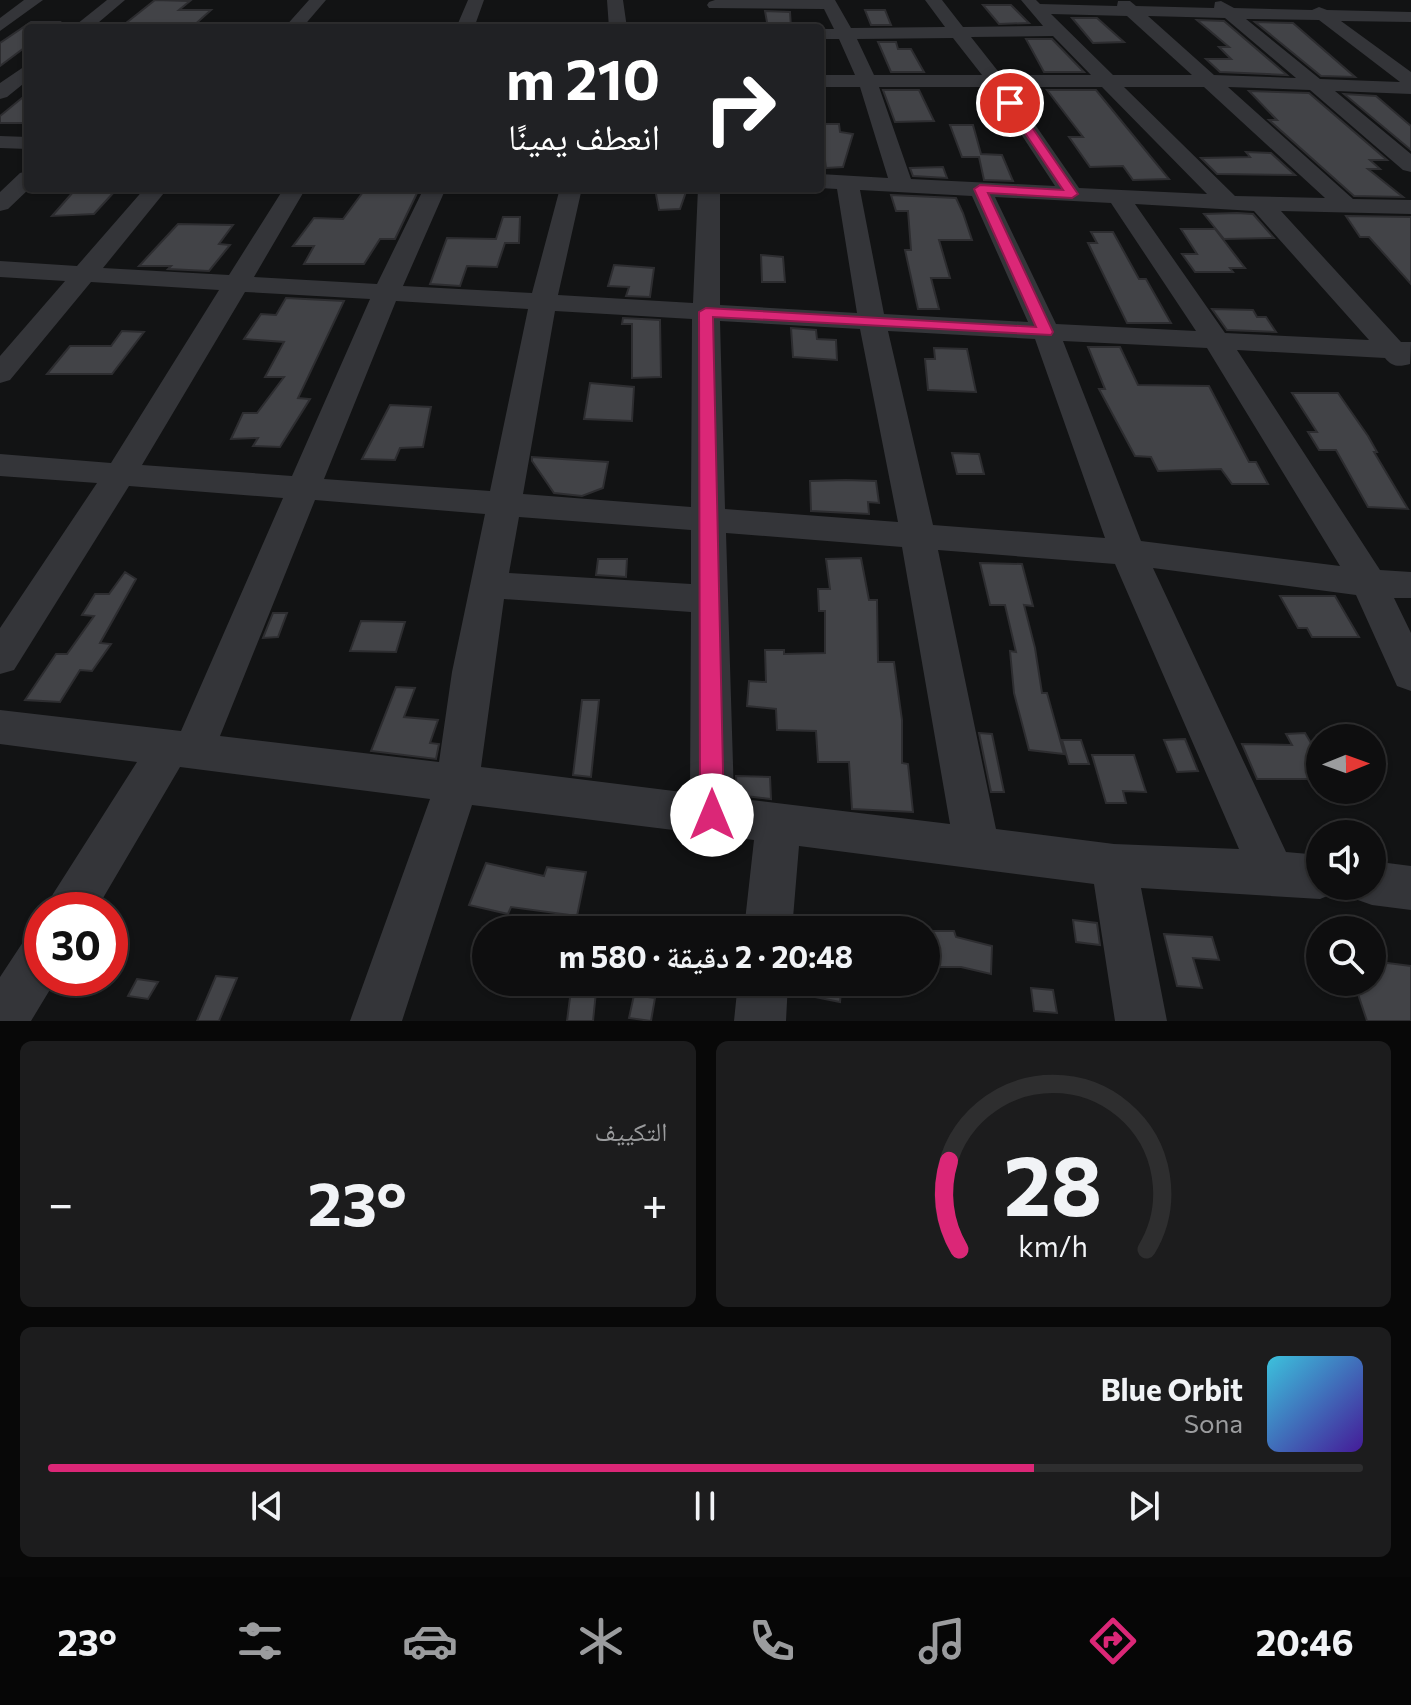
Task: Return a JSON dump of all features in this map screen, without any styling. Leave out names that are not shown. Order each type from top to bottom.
[{"type":"street","points":[[0,26],[35,0]]},
{"type":"street","points":[[86,24],[117,0]]},
{"type":"street","points":[[297,24],[318,0]]},
{"type":"street","points":[[467,24],[476,0]]},
{"type":"street","points":[[615,0],[618,24]]},
{"type":"street","points":[[933,0],[995,80],[1072,194]]},
{"type":"street","points":[[1303,0],[1407,75]]},
{"type":"street","points":[[721,24],[714,2],[828,2],[867,80],[902,185]]},
{"type":"street","points":[[1032,4],[1221,6],[1411,17]]},
{"type":"street","points":[[1032,4],[1228,202]]},
{"type":"street","points":[[1125,4],[1346,205]]},
{"type":"street","points":[[1221,6],[1411,165]]},
{"type":"street","points":[[824,34],[1058,31]]},
{"type":"street","points":[[0,73],[24,71]]},
{"type":"street","points":[[0,93],[24,73]]},
{"type":"street","points":[[824,81],[1208,81],[1411,88]]},
{"type":"street","points":[[0,142],[24,143]]},
{"type":"street","points":[[0,204],[24,182]]},
{"type":"street","points":[[977,849],[918,536],[872,322],[833,182],[1261,204],[1411,207]]},
{"type":"street","points":[[980,189],[1046,332],[1128,552],[1272,872]]},
{"type":"street","points":[[0,374],[154,192]]},
{"type":"street","points":[[0,659],[121,473],[292,192]]},
{"type":"street","points":[[82,892],[182,748],[304,488],[386,293],[433,192]]},
{"type":"street","points":[[376,1021],[457,784],[472,672],[543,302],[570,192]]},
{"type":"street","points":[[709,192],[706,312],[712,815]]},
{"type":"street","points":[[1118,196],[1217,341],[1369,583],[1411,675]]},
{"type":"street","points":[[1261,204],[1405,357]]},
{"type":"street","points":[[0,269],[1217,341],[1405,357]]},
{"type":"street","points":[[0,465],[1128,552],[1369,583],[1411,585]]},
{"type":"street","points":[[489,585],[710,599]]},
{"type":"street","points":[[0,727],[1114,865],[1306,876]]},
{"type":"street","points":[[769,916],[778,823]]},
{"type":"street","points":[[1114,865],[1141,1021]]},
{"type":"street","points":[[1386,885],[1411,888]]},
{"type":"street","points":[[2,1021],[24,985]]},
{"type":"street","points":[[760,1021],[762,996]]},
{"type":"building","points":[[155,0],[190,1],[179,10],[211,10],[195,24],[125,24]]},
{"type":"building","points":[[983,5],[1011,5],[1029,23],[999,24]]},
{"type":"building","points":[[865,10],[885,10],[891,25],[871,25]]},
{"type":"building","points":[[765,11],[790,12],[791,24],[767,24]]},
{"type":"building","points":[[1072,18],[1097,18],[1124,42],[1093,43]]},
{"type":"building","points":[[1197,20],[1224,21],[1287,75],[1220,72],[1206,59],[1231,59],[1219,47],[1229,47]]},
{"type":"building","points":[[31,22],[59,22],[56,24],[28,24]]},
{"type":"building","points":[[1255,22],[1293,23],[1355,77],[1321,76]]},
{"type":"building","points":[[24,27],[24,48],[0,66],[0,43]]},
{"type":"building","points":[[1026,39],[1052,39],[1084,72],[1044,72]]},
{"type":"building","points":[[878,42],[896,42],[898,49],[911,49],[924,72],[891,72]]},
{"type":"building","points":[[883,90],[919,90],[934,121],[895,122]]},
{"type":"building","points":[[1047,90],[1096,90],[1169,179],[1133,180],[1123,166],[1090,167],[1069,137],[1083,137]]},
{"type":"building","points":[[1249,91],[1309,93],[1387,160],[1370,160],[1380,169],[1368,169],[1403,197],[1354,196],[1269,120],[1277,120]]},
{"type":"building","points":[[1344,94],[1376,96],[1411,126],[1411,150]]},
{"type":"building","points":[[24,96],[24,123],[0,123],[0,116]]},
{"type":"building","points":[[824,124],[839,124],[840,132],[853,134],[843,167],[826,168]]},
{"type":"building","points":[[950,125],[973,125],[981,154],[1002,155],[1013,181],[984,180],[979,157],[962,157]]},
{"type":"building","points":[[1246,152],[1271,153],[1295,175],[1217,174],[1201,158],[1250,157]]},
{"type":"building","points":[[943,167],[947,178],[913,176],[910,168]]},
{"type":"building","points":[[73,192],[114,192],[94,214],[52,216]]},
{"type":"building","points":[[363,192],[418,192],[395,239],[380,239],[364,264],[304,264],[314,246],[293,246],[314,218],[343,219]]},
{"type":"building","points":[[656,192],[686,192],[680,209],[659,210]]},
{"type":"building","points":[[891,195],[956,198],[963,213],[972,240],[939,240],[950,278],[931,278],[939,309],[918,309],[905,250],[911,250],[908,211],[896,211]]},
{"type":"building","points":[[1204,214],[1253,214],[1274,238],[1224,239]]},
{"type":"building","points":[[1346,216],[1411,217],[1411,284],[1369,237],[1360,237]]},
{"type":"building","points":[[503,217],[520,217],[519,243],[505,243],[497,267],[467,266],[460,286],[430,284],[447,238],[496,239]]},
{"type":"building","points":[[178,224],[233,225],[219,244],[230,245],[209,271],[139,266]]},
{"type":"building","points":[[1181,229],[1215,229],[1245,268],[1230,268],[1233,272],[1195,272],[1182,254],[1197,254]]},
{"type":"building","points":[[1091,232],[1113,232],[1139,279],[1146,279],[1171,323],[1127,323],[1088,243],[1097,243]]},
{"type":"building","points":[[761,255],[783,257],[785,282],[762,282]]},
{"type":"building","points":[[614,265],[654,268],[650,297],[626,296],[629,287],[608,286]]},
{"type":"building","points":[[286,298],[344,301],[298,398],[310,399],[280,447],[253,446],[258,438],[231,439],[243,413],[257,413],[284,377],[265,377],[284,342],[244,339],[261,314],[276,315]]},
{"type":"building","points":[[1212,309],[1253,310],[1257,317],[1266,317],[1276,332],[1227,330]]},
{"type":"building","points":[[623,318],[660,320],[661,377],[632,378],[632,324],[622,324]]},
{"type":"building","points":[[791,328],[816,330],[817,339],[836,340],[837,360],[793,357]]},
{"type":"building","points":[[122,331],[144,332],[112,374],[47,374],[70,346],[111,346]]},
{"type":"building","points":[[1088,347],[1120,347],[1138,385],[1209,386],[1249,462],[1256,462],[1268,484],[1232,484],[1221,469],[1158,471],[1151,457],[1135,456],[1099,389],[1105,389]]},
{"type":"building","points":[[934,348],[967,349],[976,392],[928,390],[925,359],[935,359]]},
{"type":"building","points":[[590,383],[634,387],[632,421],[584,419]]},
{"type":"building","points":[[1292,393],[1338,393],[1368,436],[1377,452],[1374,452],[1408,509],[1368,507],[1336,450],[1319,450],[1308,432],[1317,432]]},
{"type":"building","points":[[390,405],[431,407],[423,447],[400,448],[395,460],[362,459]]},
{"type":"building","points":[[952,453],[979,454],[984,474],[957,474]]},
{"type":"building","points":[[532,457],[608,462],[603,488],[582,496],[554,493]]},
{"type":"building","points":[[810,481],[876,481],[879,503],[868,502],[869,514],[811,511]]},
{"type":"building","points":[[861,558],[869,600],[877,600],[878,662],[894,662],[902,720],[902,763],[908,764],[913,812],[852,809],[849,762],[818,762],[816,731],[777,730],[776,709],[747,706],[749,681],[766,682],[765,650],[784,650],[784,654],[825,653],[825,611],[819,611],[818,589],[830,589],[826,559]]},
{"type":"building","points":[[598,559],[627,559],[626,577],[596,575]]},
{"type":"building","points":[[980,563],[1022,564],[1033,606],[1024,605],[1042,693],[1047,693],[1064,754],[1029,750],[1014,693],[1010,651],[1016,652],[1005,605],[990,605]]},
{"type":"building","points":[[125,572],[136,579],[100,643],[111,644],[92,671],[80,670],[60,702],[25,700],[56,654],[67,654],[94,616],[82,615],[95,594],[109,594]]},
{"type":"building","points":[[1280,596],[1335,596],[1359,637],[1312,637],[1307,628],[1298,628]]},
{"type":"building","points":[[273,613],[287,613],[278,637],[263,638]]},
{"type":"building","points":[[361,621],[405,622],[396,652],[350,651]]},
{"type":"building","points":[[396,687],[415,688],[404,717],[438,720],[430,743],[439,744],[436,759],[371,751]]},
{"type":"building","points":[[582,700],[599,700],[591,777],[573,775]]},
{"type":"building","points":[[979,733],[992,734],[1004,792],[991,792]]},
{"type":"building","points":[[1286,734],[1306,735],[1306,779],[1257,779],[1242,744],[1292,745]]},
{"type":"building","points":[[1185,739],[1198,771],[1177,772],[1164,740]]},
{"type":"building","points":[[1062,740],[1081,740],[1089,764],[1069,764]]},
{"type":"building","points":[[1092,755],[1134,755],[1146,792],[1123,791],[1126,803],[1106,803]]},
{"type":"building","points":[[736,776],[770,777],[771,799],[737,795]]},
{"type":"building","points":[[486,863],[544,876],[547,867],[586,872],[577,916],[511,907],[508,914],[469,905]]},
{"type":"building","points":[[1073,920],[1097,923],[1100,945],[1076,942]]},
{"type":"building","points":[[940,931],[954,931],[956,937],[992,946],[991,974],[961,967],[940,967]]},
{"type":"building","points":[[1164,934],[1212,937],[1219,960],[1193,958],[1202,988],[1177,986]]},
{"type":"building","points":[[1386,963],[1411,966],[1411,1021],[1367,1021],[1359,996],[1386,996]]},
{"type":"building","points":[[216,976],[237,978],[219,1021],[197,1021]]},
{"type":"building","points":[[137,979],[158,982],[148,999],[128,996]]},
{"type":"building","points":[[1031,988],[1053,990],[1057,1013],[1034,1011]]},
{"type":"building","points":[[570,996],[596,996],[593,1021],[567,1021]]},
{"type":"building","points":[[634,996],[655,998],[651,1021],[629,1018]]},
{"type":"building","points":[[810,996],[841,996],[840,1002]]},
{"type":"route","points":[[712,815],[706,312],[1046,332],[980,189],[1072,194],[1010,103]]}]
